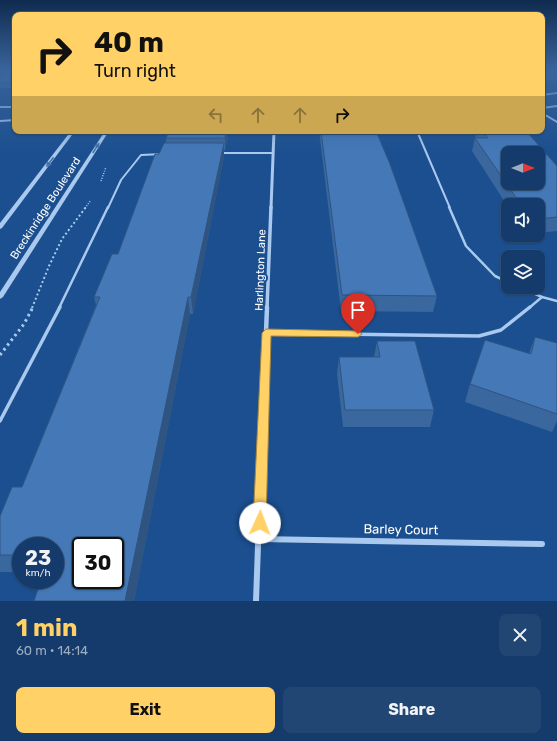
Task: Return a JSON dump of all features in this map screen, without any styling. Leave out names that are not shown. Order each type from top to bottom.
[{"type":"street","points":[[545,108],[557,106]]},
{"type":"street","points":[[0,107],[12,107]]},
{"type":"street","points":[[545,114],[557,122]]},
{"type":"street","points":[[0,120],[12,120]]},
{"type":"street","name":"Breckinridge Boulevard","points":[[0,227],[71,134]]},
{"type":"street","name":"Breckinridge Boulevard","points":[[0,297],[105,134]]},
{"type":"street","name":"Harlington Lane","points":[[256,601],[274,134]]},
{"type":"street","name":"Barley Court","points":[[259,539],[542,544]]},
{"type":"lane","points":[[418,134],[466,246],[495,276],[501,279]]},
{"type":"lane","points":[[218,153],[273,153]]},
{"type":"lane","points":[[0,421],[57,312],[122,180],[141,155],[167,154]]},
{"type":"lane","points":[[535,294],[557,301]]},
{"type":"lane","points":[[266,333],[479,336],[502,330],[542,297]]},
{"type":"path","points":[[99,187],[106,166]]},
{"type":"path","points":[[0,355],[24,324],[36,301],[49,266],[62,239],[92,198]]},
{"type":"building","points":[[168,134],[226,134],[225,138],[166,138]]},
{"type":"building","points":[[321,134],[377,134],[390,164],[437,296],[342,295]]},
{"type":"building","points":[[485,134],[529,134],[539,146],[501,146],[501,176],[475,138],[488,138]]},
{"type":"building","points":[[164,143],[224,143],[191,297],[188,297],[125,601],[34,601],[38,589],[64,589],[64,537],[12,537],[12,555],[0,555],[0,516],[12,487],[22,487],[100,297],[94,297],[112,254],[118,254],[155,154],[159,154]]},
{"type":"building","points":[[545,152],[557,166],[557,217],[545,218],[545,198],[516,198],[511,190],[545,190]]},
{"type":"building","points":[[535,337],[557,343],[557,414],[470,384],[485,340],[531,354]]},
{"type":"building","points":[[377,341],[415,341],[434,410],[345,410],[339,357],[380,357]]},
{"type":"route","points":[[260,523],[266,333],[358,334]]}]
